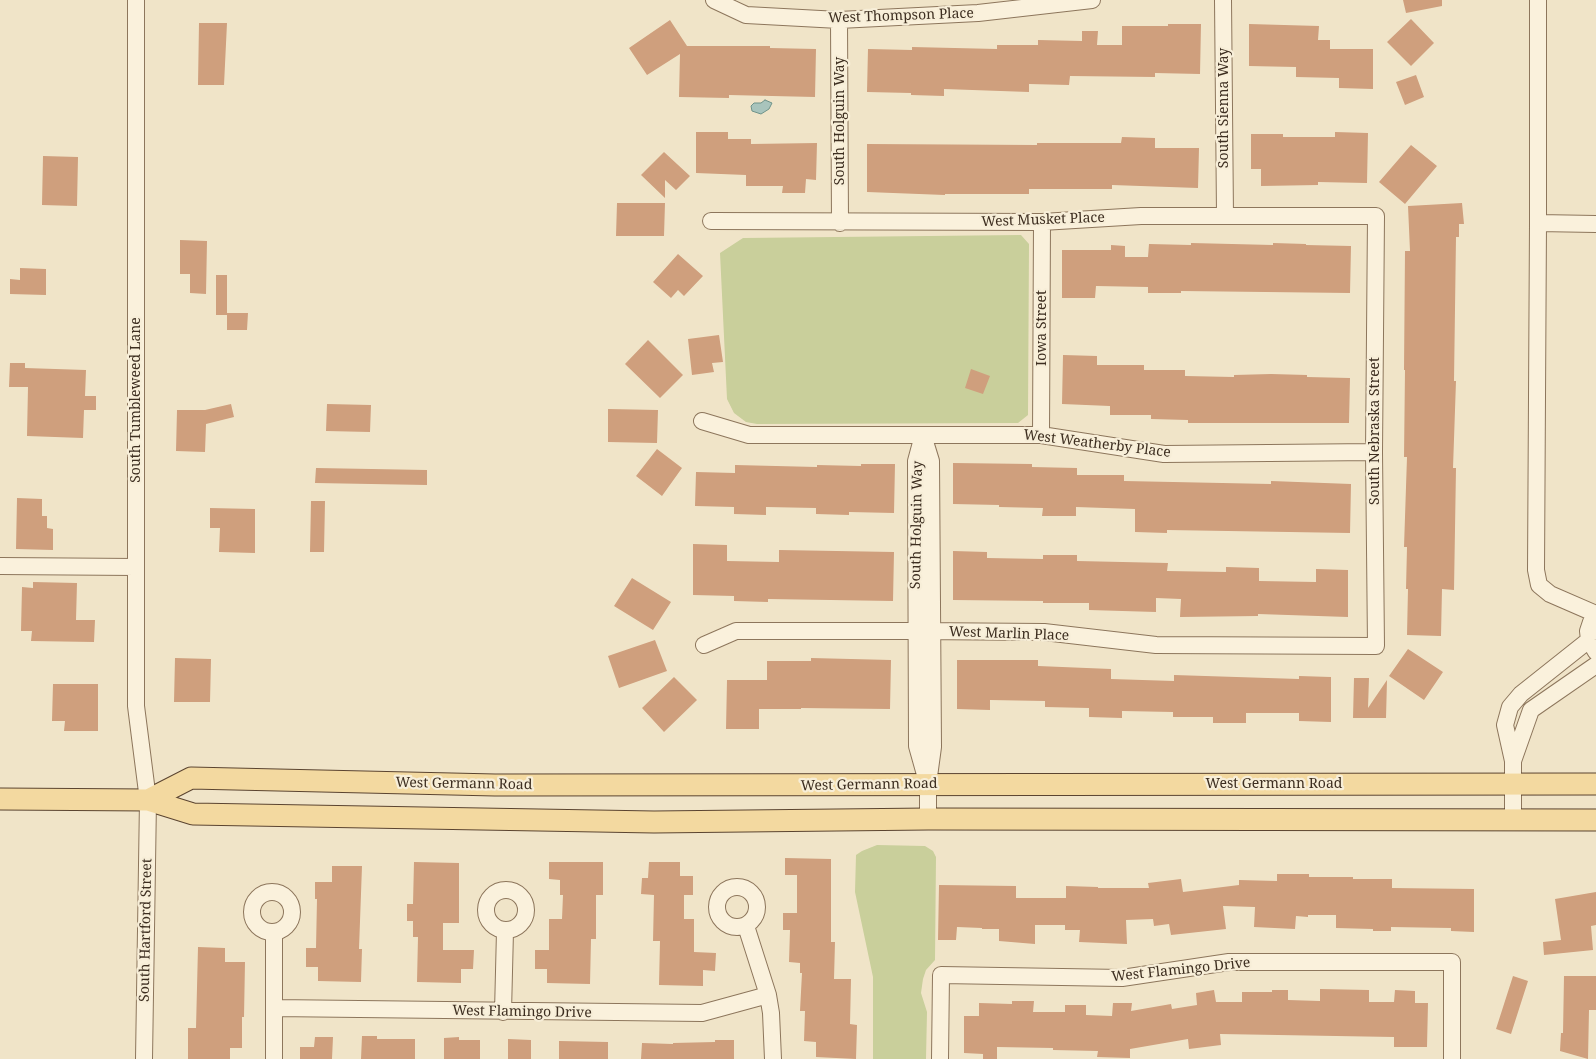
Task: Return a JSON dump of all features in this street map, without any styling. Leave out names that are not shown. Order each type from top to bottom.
[{"type":"main road","name":"West Germann Road","points":[[148,800],[191,778],[495,785],[1596,784]]},
{"type":"main road","name":"West Germann Road","points":[[0,799],[148,800],[193,814],[654,822],[1596,820]]},
{"type":"street","name":"South Tumbleweed Lane","points":[[136,0],[136,706],[148,800]]},
{"type":"street","name":"West Thompson Place","points":[[714,0],[746,14],[839,20],[978,13],[1092,0]]},
{"type":"street","name":"South Sienna Way","points":[[1223,0],[1225,215]]},
{"type":"street","points":[[1513,820],[1513,761],[1505,725],[1510,707],[1521,694],[1592,646],[1588,631],[1596,614],[1550,594],[1539,585],[1536,570],[1538,0]]},
{"type":"street","name":"South Holguin Way","points":[[839,20],[840,223]]},
{"type":"street","name":"West Musket Place","points":[[711,222],[1042,222],[1140,216],[1376,216]]},
{"type":"street","name":"South Nebraska Street","points":[[1376,216],[1374,452],[1376,646]]},
{"type":"street","name":"Iowa Street","points":[[1041,434],[1042,222]]},
{"type":"street","points":[[1538,223],[1596,224]]},
{"type":"street","name":"West Weatherby Place","points":[[702,421],[749,435],[1041,434],[1164,454],[1374,452]]},
{"type":"street","name":"South Holguin Way","points":[[923,435],[916,461],[924,631],[917,746],[928,784],[928,820]]},
{"type":"street","points":[[0,566],[136,567]]},
{"type":"street","name":"West Marlin Place","points":[[704,645],[736,631],[924,631],[1044,632],[1156,645],[1376,646]]},
{"type":"street","points":[[1513,761],[1531,710],[1596,664]]},
{"type":"street","points":[[1510,707],[1527,720]]},
{"type":"street","name":"South Hartford Street","points":[[144,1059],[148,800]]},
{"type":"street","points":[[746,926],[768,995],[771,1013],[773,1059]]},
{"type":"street","points":[[503,1012],[505,931]]},
{"type":"street","points":[[274,932],[274,1059]]},
{"type":"street","name":"West Flamingo Drive","points":[[940,1059],[941,975],[1122,978],[1229,962],[1452,962],[1452,1059]]},
{"type":"street","name":"West Flamingo Drive","points":[[274,1008],[702,1013],[768,995]]},
{"type":"green space","points":[[1021,235],[1029,244],[1028,415],[1018,423],[757,424],[746,422],[734,413],[727,399],[720,253],[743,238]]},
{"type":"green space","points":[[877,845],[925,846],[933,851],[936,857],[935,960],[926,970],[921,993],[927,1012],[926,1059],[873,1059],[873,977],[855,892],[856,855]]},
{"type":"water","points":[[765,100],[772,103],[769,109],[761,114],[752,111],[751,106],[754,103],[761,103]]},
{"type":"building","points":[[1403,0],[1442,0],[1442,6],[1406,13]]},
{"type":"building","points":[[1411,19],[1434,43],[1411,66],[1387,42]]},
{"type":"building","points":[[670,20],[687,46],[770,46],[770,48],[816,49],[815,97],[729,95],[729,98],[679,97],[680,54],[647,75],[629,48]]},
{"type":"building","points":[[199,23],[227,23],[224,85],[198,85]]},
{"type":"building","points":[[1168,24],[1201,24],[1200,74],[1155,73],[1155,77],[1070,76],[1069,85],[1029,84],[1029,92],[944,89],[944,96],[867,92],[868,49],[912,50],[912,47],[997,49],[997,45],[1038,45],[1038,40],[1082,41],[1082,31],[1098,31],[1097,45],[1122,45],[1122,26],[1168,26]]},
{"type":"building","points":[[1249,24],[1319,26],[1318,40],[1330,40],[1330,49],[1373,49],[1373,89],[1339,88],[1339,78],[1296,77],[1296,67],[1249,66]]},
{"type":"building","points":[[1416,75],[1424,97],[1405,105],[1396,82]]},
{"type":"building","points":[[696,132],[728,132],[728,139],[751,139],[751,144],[817,143],[816,180],[806,179],[805,193],[782,193],[783,186],[746,186],[746,175],[696,173]]},
{"type":"building","points":[[1335,132],[1368,133],[1367,183],[1318,182],[1318,185],[1261,186],[1261,169],[1251,169],[1251,134],[1283,134],[1283,137],[1335,137]]},
{"type":"building","points":[[1122,137],[1155,138],[1155,148],[1199,148],[1198,188],[1112,185],[1112,189],[1029,189],[1029,194],[945,195],[867,192],[867,144],[1037,145],[1037,143],[1121,143]]},
{"type":"building","points":[[1411,145],[1437,166],[1405,204],[1379,182]]},
{"type":"building","points":[[664,152],[690,176],[676,190],[665,180],[665,198],[641,175]]},
{"type":"building","points":[[43,156],[78,157],[77,206],[42,205]]},
{"type":"building","points":[[617,203],[665,203],[664,236],[616,236]]},
{"type":"building","points":[[1462,203],[1464,224],[1459,224],[1459,237],[1456,237],[1454,381],[1456,381],[1453,468],[1456,468],[1454,590],[1442,589],[1441,636],[1407,635],[1407,547],[1404,547],[1407,457],[1404,457],[1404,370],[1405,251],[1410,251],[1408,206]]},
{"type":"building","points":[[180,240],[207,241],[206,294],[190,293],[190,274],[180,274]]},
{"type":"building","points":[[1191,243],[1273,245],[1273,243],[1351,246],[1350,293],[1181,291],[1181,293],[1148,293],[1148,287],[1096,286],[1095,298],[1062,298],[1062,250],[1111,250],[1111,245],[1125,246],[1125,257],[1148,257],[1149,244],[1191,245]]},
{"type":"building","points":[[678,254],[703,276],[684,296],[678,290],[671,298],[653,282]]},
{"type":"building","points":[[20,268],[46,269],[46,295],[10,294],[10,279],[20,280]]},
{"type":"building","points":[[216,275],[227,275],[227,315],[216,315]]},
{"type":"building","points":[[227,313],[248,313],[247,330],[227,330]]},
{"type":"building","points":[[719,335],[723,362],[712,363],[714,372],[692,375],[688,339]]},
{"type":"building","points":[[648,340],[683,375],[660,398],[625,364]]},
{"type":"building","points":[[1063,355],[1097,356],[1097,365],[1144,365],[1144,370],[1185,370],[1185,376],[1234,377],[1234,375],[1271,374],[1350,378],[1349,423],[1188,423],[1188,420],[1151,419],[1151,415],[1110,415],[1110,406],[1062,404]]},
{"type":"building","points":[[10,363],[25,363],[25,368],[86,370],[85,396],[96,396],[96,410],[84,410],[83,438],[27,436],[28,387],[9,387]]},
{"type":"building","points":[[971,369],[990,376],[983,394],[965,388]]},
{"type":"building","points":[[231,404],[234,417],[206,424],[205,452],[176,451],[177,410],[205,410]]},
{"type":"building","points":[[327,404],[371,405],[370,432],[326,431]]},
{"type":"building","points":[[608,409],[658,410],[657,443],[608,442]]},
{"type":"building","points":[[657,449],[682,468],[662,496],[636,476]]},
{"type":"building","points":[[953,463],[1032,464],[1032,467],[1077,468],[1077,475],[1124,475],[1124,481],[1271,484],[1271,481],[1351,484],[1350,533],[1167,530],[1167,533],[1135,532],[1135,509],[1076,507],[1076,516],[1042,516],[1043,508],[953,504]]},
{"type":"building","points":[[861,464],[895,464],[894,513],[849,512],[849,515],[816,514],[816,508],[766,507],[766,515],[734,514],[734,507],[695,506],[696,472],[735,473],[735,465],[817,467],[817,465],[861,466]]},
{"type":"building","points":[[316,468],[427,470],[427,485],[315,483]]},
{"type":"building","points":[[17,498],[42,499],[42,516],[47,516],[47,528],[53,529],[53,550],[16,549]]},
{"type":"building","points":[[311,501],[325,501],[324,552],[310,552]]},
{"type":"building","points":[[210,508],[255,509],[255,553],[219,552],[220,528],[210,528]]},
{"type":"building","points":[[693,544],[727,545],[727,561],[779,562],[779,550],[894,552],[893,601],[768,599],[768,602],[734,601],[734,596],[693,595]]},
{"type":"building","points":[[953,551],[987,552],[987,558],[1043,559],[1043,555],[1077,555],[1077,561],[1168,563],[1167,571],[1226,572],[1226,567],[1259,568],[1259,581],[1316,582],[1316,569],[1348,570],[1348,617],[1258,614],[1258,616],[1180,617],[1181,599],[1156,598],[1156,612],[1089,610],[1089,603],[953,600]]},
{"type":"building","points":[[632,578],[671,602],[653,630],[614,606]]},
{"type":"building","points":[[33,582],[77,583],[76,620],[95,620],[94,642],[31,641],[32,631],[21,631],[22,587],[33,588]]},
{"type":"building","points":[[655,640],[667,671],[619,688],[608,656]]},
{"type":"building","points":[[1408,649],[1443,672],[1424,700],[1389,676]]},
{"type":"building","points":[[175,658],[211,659],[210,702],[174,702]]},
{"type":"building","points":[[811,658],[891,660],[890,709],[759,709],[759,729],[726,729],[727,680],[767,680],[767,661],[811,661]]},
{"type":"building","points":[[957,660],[1038,660],[1038,666],[1111,669],[1111,679],[1174,681],[1174,675],[1299,679],[1299,676],[1331,677],[1331,722],[1299,721],[1299,713],[1246,713],[1246,723],[1213,723],[1213,717],[1173,717],[1173,712],[1122,711],[1122,718],[1089,717],[1089,708],[1045,707],[1045,701],[990,700],[990,710],[957,709]]},
{"type":"building","points":[[674,677],[697,700],[664,732],[642,708]]},
{"type":"building","points":[[1354,678],[1369,678],[1368,708],[1387,680],[1386,718],[1353,718]]},
{"type":"building","points":[[53,684],[98,684],[98,731],[64,731],[65,721],[52,721]]},
{"type":"building","points":[[785,858],[831,859],[831,942],[835,942],[834,979],[851,979],[850,1024],[857,1025],[856,1059],[816,1057],[816,1042],[804,1041],[805,1011],[800,1011],[802,973],[800,973],[800,963],[789,962],[790,930],[783,930],[783,913],[797,913],[797,875],[785,875]]},
{"type":"building","points":[[414,862],[459,863],[459,923],[443,923],[443,950],[474,950],[473,969],[461,969],[461,983],[417,982],[418,937],[413,937],[413,921],[407,921],[407,904],[413,904]]},
{"type":"building","points":[[549,862],[603,862],[603,895],[596,895],[596,939],[591,939],[590,984],[547,983],[547,969],[535,969],[535,950],[549,950],[549,919],[562,919],[563,895],[560,895],[560,880],[549,879]]},
{"type":"building","points":[[649,862],[680,862],[680,876],[693,876],[693,895],[684,895],[684,919],[694,919],[694,952],[716,953],[715,971],[703,970],[703,986],[659,985],[660,941],[653,941],[654,895],[641,894],[642,878],[648,878]]},
{"type":"building","points":[[332,866],[362,866],[359,949],[362,949],[361,982],[318,981],[318,967],[306,967],[306,948],[316,948],[317,899],[315,899],[315,882],[332,882]]},
{"type":"building","points":[[1277,874],[1309,874],[1309,877],[1353,877],[1353,879],[1392,879],[1392,888],[1474,889],[1474,932],[1451,931],[1451,928],[1391,927],[1391,931],[1373,931],[1373,929],[1336,928],[1336,915],[1296,916],[1295,929],[1254,927],[1255,907],[1223,906],[1226,929],[1171,935],[1169,924],[1154,926],[1153,919],[1126,920],[1127,944],[1079,942],[1080,930],[1065,930],[1065,925],[1035,925],[1035,944],[999,941],[999,929],[982,928],[957,927],[956,940],[938,940],[939,885],[1016,886],[1016,898],[1066,898],[1066,886],[1149,888],[1148,883],[1181,879],[1183,892],[1239,885],[1239,880],[1277,881]]},
{"type":"building","points":[[1596,892],[1596,925],[1591,926],[1593,950],[1544,955],[1543,942],[1561,940],[1555,899]]},
{"type":"building","points":[[198,947],[225,948],[225,962],[245,962],[242,1048],[230,1048],[230,1059],[188,1059],[188,1028],[196,1028]]},
{"type":"building","points":[[1513,976],[1528,981],[1511,1034],[1496,1029]]},
{"type":"building","points":[[1564,976],[1596,976],[1596,1010],[1589,1010],[1588,1059],[1560,1051],[1561,1033],[1563,1033]]},
{"type":"building","points":[[1320,989],[1369,990],[1369,1002],[1394,1002],[1395,990],[1415,991],[1415,1003],[1428,1003],[1427,1047],[1394,1047],[1394,1037],[1220,1034],[1221,1045],[1189,1049],[1188,1039],[1130,1049],[1130,1058],[1097,1057],[1098,1051],[1053,1050],[1053,1048],[997,1047],[997,1059],[983,1059],[983,1054],[964,1053],[964,1016],[979,1016],[979,1003],[1012,1004],[1012,1001],[1034,1001],[1033,1012],[1065,1012],[1065,1005],[1086,1005],[1086,1015],[1112,1016],[1113,1003],[1132,1003],[1131,1011],[1171,1004],[1172,1009],[1197,1005],[1196,993],[1214,990],[1216,1002],[1242,1002],[1242,992],[1272,992],[1272,990],[1288,990],[1288,1000],[1320,1001]]},
{"type":"building","points":[[362,1036],[377,1036],[377,1039],[415,1039],[415,1059],[361,1059]]},
{"type":"building","points":[[315,1037],[333,1037],[332,1059],[300,1059],[300,1047],[314,1047]]},
{"type":"building","points":[[459,1037],[459,1040],[480,1040],[480,1059],[444,1059],[444,1038]]},
{"type":"building","points":[[508,1039],[531,1040],[531,1059],[508,1059]]},
{"type":"building","points":[[715,1040],[734,1040],[734,1059],[641,1059],[642,1043],[673,1044],[715,1042]]},
{"type":"building","points":[[559,1041],[608,1042],[608,1059],[559,1059]]}]
